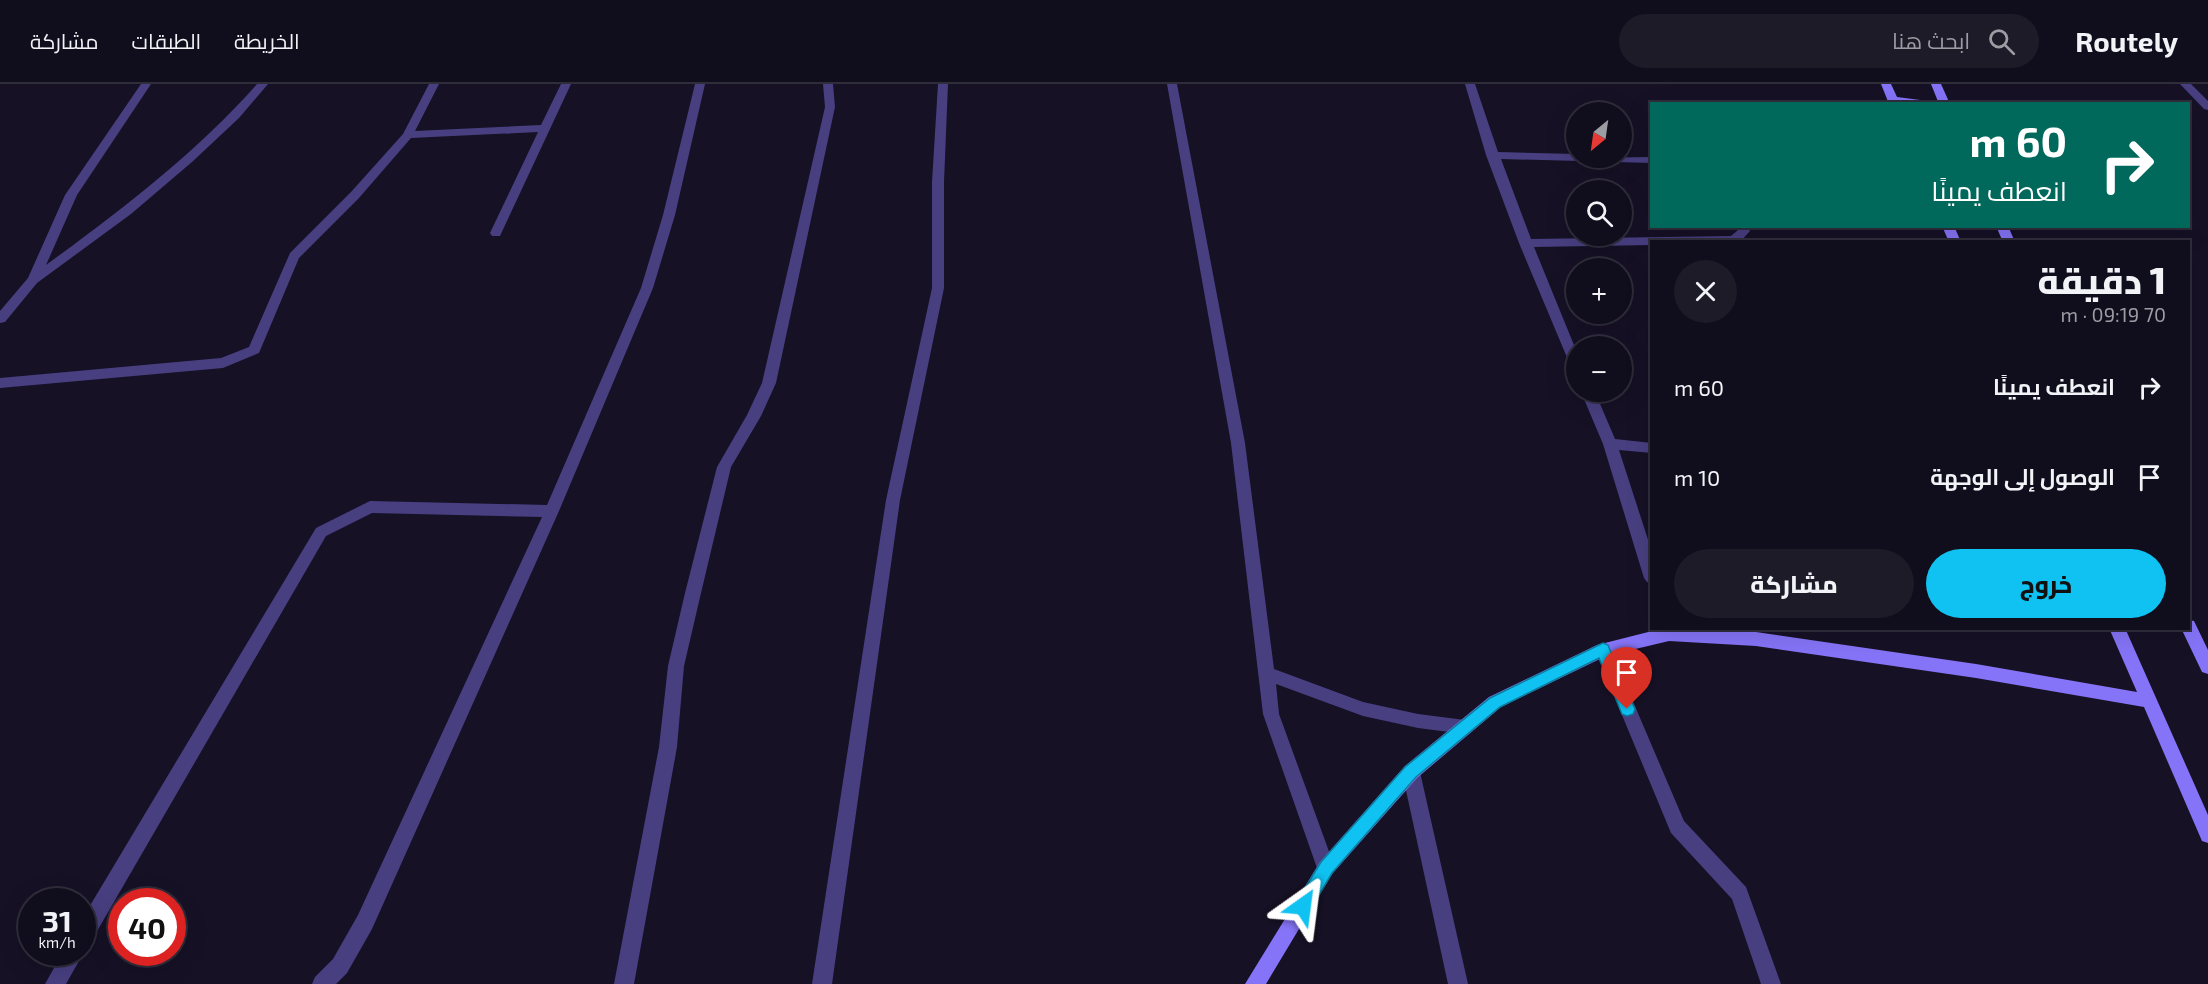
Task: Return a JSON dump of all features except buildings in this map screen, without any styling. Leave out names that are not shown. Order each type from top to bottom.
[{"type":"street","points":[[33,280],[71,195],[146,84]]},
{"type":"street","points":[[0,319],[33,280],[127,212],[235,116],[263,84]]},
{"type":"street","points":[[0,383],[223,363],[254,350],[294,256],[314,233],[356,195],[408,135],[434,84]]},
{"type":"street","points":[[496,233],[566,84]]},
{"type":"street","points":[[322,984],[340,966],[365,922],[552,511],[647,288],[669,215],[700,84]]},
{"type":"street","points":[[624,984],[668,747],[676,666],[724,467],[754,416],[769,383],[830,107],[828,84]]},
{"type":"street","points":[[822,984],[893,500],[938,288],[938,182],[943,84]]},
{"type":"street","points":[[1172,84],[1238,442],[1271,714],[1326,868]]},
{"type":"street","points":[[1470,84],[1492,155],[1525,243],[1566,340]]},
{"type":"street","points":[[1886,84],[1894,102]]},
{"type":"street","points":[[1936,84],[1944,102]]},
{"type":"street","points":[[2186,84],[2207,103]]},
{"type":"street","points":[[408,135],[545,128]]},
{"type":"street","points":[[1492,155],[1650,160]]},
{"type":"street","points":[[1734,240],[1744,231],[1743,228]]},
{"type":"street","points":[[1525,243],[1650,241]]},
{"type":"street","points":[[1592,402],[1610,444],[1650,572]]},
{"type":"street","points":[[1610,444],[1650,448]]},
{"type":"street","points":[[96,914],[321,532],[370,507],[552,511]]},
{"type":"street","points":[[2118,630],[2208,835]]},
{"type":"street","points":[[2190,630],[2208,667]]},
{"type":"street","points":[[1255,984],[1326,868],[1411,772],[1495,702],[1603,650],[1668,631],[1756,639],[1884,657],[2148,701]]},
{"type":"street","points":[[1603,650],[1677,827],[1739,893],[1771,984]]},
{"type":"street","points":[[1266,673],[1363,709],[1418,721],[1465,727]]},
{"type":"street","points":[[1411,772],[1458,984]]},
{"type":"street","points":[[55,984],[66,966]]},
{"type":"route","points":[[1303,906],[1326,868],[1411,772],[1495,702],[1603,650],[1627,709]]}]
